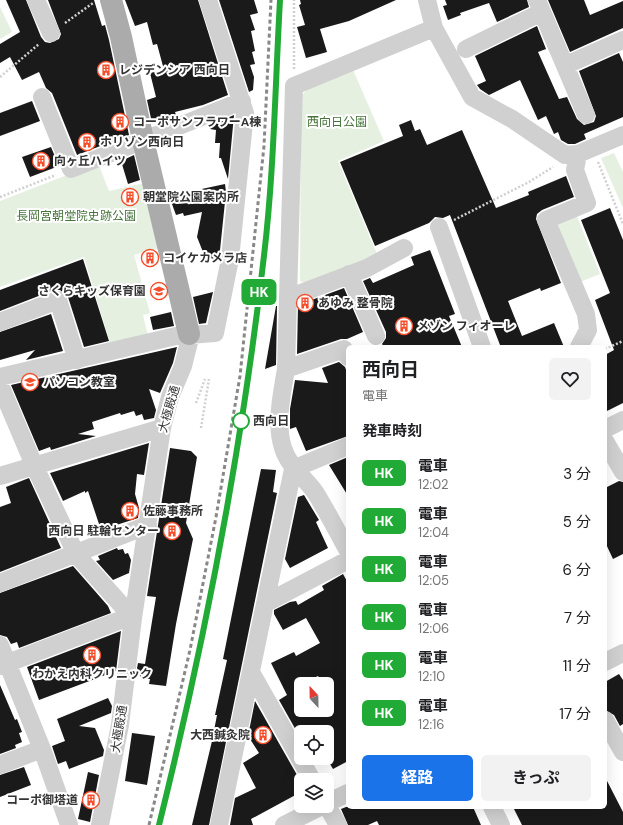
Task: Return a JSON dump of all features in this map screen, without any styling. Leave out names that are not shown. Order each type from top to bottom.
[{"type":"main road","name":"大極殿通","points":[[111,0],[121,37],[143,140],[189,334]]},
{"type":"street","points":[[36,0],[51,33]]},
{"type":"street","points":[[0,377],[189,334],[215,333],[230,259],[238,195],[245,113],[208,0]]},
{"type":"street","points":[[427,0],[434,28],[472,97],[578,153],[623,135]]},
{"type":"street","points":[[466,49],[539,6],[566,65],[586,115]]},
{"type":"street","points":[[346,547],[314,491],[293,469],[283,448],[280,430],[281,398],[286,369],[294,86],[434,28]]},
{"type":"street","points":[[566,65],[623,40]]},
{"type":"street","points":[[42,97],[71,169],[242,100]]},
{"type":"street","points":[[578,153],[575,170],[587,203],[546,220],[586,314],[588,330],[580,345]]},
{"type":"street","points":[[439,227],[481,345]]},
{"type":"street","points":[[288,298],[367,268],[404,248]]},
{"type":"street","points":[[349,274],[376,336]]},
{"type":"street","points":[[0,322],[58,300],[77,360]]},
{"type":"street","name":"大極殿通","points":[[100,825],[120,725],[133,618],[162,428],[170,397],[183,366],[190,338],[189,334]]},
{"type":"street","points":[[286,369],[344,349],[346,353]]},
{"type":"street","points":[[0,385],[34,465],[76,554],[133,618]]},
{"type":"street","points":[[607,428],[623,420]]},
{"type":"street","points":[[0,476],[162,428]]},
{"type":"street","points":[[607,444],[623,472]]},
{"type":"street","points":[[293,469],[346,447]]},
{"type":"street","points":[[219,825],[252,674],[293,469]]},
{"type":"street","points":[[0,583],[148,525]]},
{"type":"street","points":[[266,603],[346,561]]},
{"type":"street","points":[[4,665],[118,621],[133,618]]},
{"type":"street","points":[[0,645],[4,665],[42,748],[69,825]]},
{"type":"street","points":[[607,661],[623,653]]},
{"type":"street","points":[[252,674],[308,773]]},
{"type":"street","points":[[607,724],[623,752]]},
{"type":"street","points":[[0,765],[42,748]]},
{"type":"street","points":[[334,801],[346,793]]},
{"type":"street","points":[[493,809],[501,825]]},
{"type":"street","points":[[284,825],[308,813]]},
{"type":"street","points":[[331,813],[338,825]]},
{"type":"path","points":[[294,0],[294,86]]},
{"type":"path","points":[[473,210],[578,153],[623,224]]},
{"type":"path","points":[[0,197],[71,169]]},
{"type":"path","points":[[607,348],[623,341]]},
{"type":"path","points":[[196,403],[205,378]]},
{"type":"path","points":[[201,428],[209,379]]},
{"type":"green space","points":[[0,7],[12,32],[0,39]]},
{"type":"green space","name":"西向日公園","points":[[353,70],[384,141],[338,161],[377,254],[308,285],[300,281],[301,97],[307,89]]},
{"type":"green space","points":[[614,153],[623,172],[623,208],[601,158]]},
{"type":"green space","name":"長岡宮朝堂院史跡公園","points":[[98,163],[109,191],[145,183],[160,248],[134,255],[150,313],[143,315],[148,336],[110,343],[84,257],[0,287],[0,201]]},
{"type":"green space","points":[[576,214],[600,274],[575,284],[550,225]]},
{"type":"building","points":[[6,0],[26,0],[41,37],[45,42],[50,43],[59,39],[61,34],[48,0],[94,0],[102,26],[105,25],[109,40],[129,135],[77,155],[52,93],[46,88],[39,72],[22,80],[10,57],[0,63],[0,44],[20,32]]},
{"type":"building","points":[[125,0],[198,0],[228,95],[203,105],[175,112],[176,115],[152,123],[147,100],[156,97],[150,73],[164,70],[157,44],[153,45],[147,22],[135,26]]},
{"type":"building","points":[[219,0],[254,0],[258,13],[250,15],[255,30],[251,31],[255,51],[252,52],[255,64],[250,65],[254,77],[253,90],[249,92]]},
{"type":"building","points":[[300,0],[396,0],[349,21],[320,29],[327,52],[306,58],[297,27],[305,25],[299,5],[301,4]]},
{"type":"building","points":[[445,0],[527,0],[529,7],[497,22],[489,3],[460,13],[461,15],[448,20],[443,6],[447,5]]},
{"type":"building","points":[[548,0],[584,0],[590,15],[623,1],[623,28],[570,52]]},
{"type":"building","points":[[537,26],[546,49],[538,52],[559,99],[567,97],[577,119],[584,125],[594,122],[596,116],[579,71],[619,53],[623,62],[623,117],[584,134],[586,139],[575,144],[568,144],[561,140],[558,132],[554,134],[546,116],[538,120],[520,80],[489,95],[480,89],[477,85],[486,81],[475,56]]},
{"type":"building","points":[[32,101],[40,121],[0,136],[0,113]]},
{"type":"building","points":[[234,115],[228,179],[221,158],[219,158],[220,143],[215,143],[216,130],[210,129],[211,125]]},
{"type":"building","points":[[411,120],[415,131],[420,129],[427,145],[462,130],[496,208],[529,195],[528,192],[566,176],[574,197],[542,210],[537,214],[536,219],[561,283],[541,291],[540,288],[508,301],[522,336],[554,323],[563,345],[500,345],[450,215],[443,218],[435,217],[429,223],[375,246],[340,162],[403,136],[399,125]]},
{"type":"building","name":"向ヶ丘ハイツ","points":[[51,147],[59,166],[30,177],[22,157]]},
{"type":"building","points":[[134,155],[140,180],[128,184],[121,161]]},
{"type":"building","points":[[225,184],[226,192],[219,260],[205,257],[197,237],[202,212],[184,216],[183,213],[176,215],[169,196]]},
{"type":"building","points":[[610,208],[623,240],[623,403],[607,411],[607,354],[614,350],[595,300],[610,293],[581,220]]},
{"type":"building","points":[[430,250],[455,314],[449,316],[461,345],[382,344],[386,338],[386,332],[363,281],[370,278],[373,283],[414,265],[411,257]]},
{"type":"building","points":[[83,259],[109,341],[84,347],[68,297],[60,290],[54,290],[0,311],[0,290]]},
{"type":"building","points":[[344,288],[363,332],[347,339],[341,339],[297,354],[298,305]]},
{"type":"building","points":[[213,292],[206,323],[199,324],[193,297]]},
{"type":"building","points":[[276,306],[276,365],[265,369]]},
{"type":"building","points":[[171,312],[174,326],[153,330],[150,317]]},
{"type":"building","points":[[51,314],[63,351],[26,360],[35,350],[0,360],[0,332]]},
{"type":"building","points":[[177,347],[173,363],[160,393],[149,389],[156,410],[154,418],[144,420],[142,414],[136,416],[134,411],[121,415],[120,413],[92,422],[94,429],[78,434],[96,436],[51,450],[50,447],[39,451],[11,385]]},
{"type":"building","points":[[339,362],[346,370],[346,437],[306,451],[296,427],[290,429],[290,409],[295,380],[328,383],[322,368]]},
{"type":"building","points":[[149,443],[144,475],[137,474],[135,494],[139,508],[138,518],[101,530],[88,491],[63,501],[50,473]]},
{"type":"building","name":"西向日 駐輪センター","points":[[170,448],[191,451],[197,457],[186,523],[193,539],[176,624],[166,686],[149,684],[150,679],[141,678],[137,668],[138,663],[145,664],[156,597],[147,596]]},
{"type":"building","points":[[346,458],[346,493],[329,465]]},
{"type":"building","points":[[261,469],[276,470],[273,492],[277,493],[209,825],[192,825],[212,741],[217,715],[215,715],[227,660],[223,659]]},
{"type":"building","points":[[29,478],[61,548],[0,572],[0,507],[11,503],[6,487]]},
{"type":"building","points":[[619,481],[623,482],[623,554],[613,559],[607,546],[607,487]]},
{"type":"building","points":[[304,495],[319,520],[316,522],[328,548],[290,568],[285,559],[298,497]]},
{"type":"building","points":[[117,548],[118,550],[123,549],[125,554],[128,553],[131,560],[129,573],[113,580],[96,561],[100,560],[98,556]]},
{"type":"building","points":[[73,566],[108,606],[111,613],[19,648],[17,642],[11,644],[7,637],[0,635],[0,593]]},
{"type":"building","points":[[343,574],[346,579],[346,762],[333,769],[331,765],[334,765],[334,725],[294,725],[294,727],[279,700],[287,695],[271,663],[294,652],[296,656],[320,643],[306,618],[283,630],[274,614],[274,610],[290,602],[296,601],[298,605],[324,590],[322,586]]},
{"type":"building","points":[[121,631],[116,671],[39,700],[27,667]]},
{"type":"building","points":[[619,674],[623,680],[623,724],[620,726],[614,715],[607,711],[607,681]]},
{"type":"building","points":[[0,685],[15,720],[17,719],[22,732],[19,733],[22,742],[15,745],[16,748],[0,754]]},
{"type":"building","points":[[108,698],[112,706],[111,713],[79,726],[95,728],[104,750],[103,756],[69,769],[66,761],[58,764],[52,746],[65,741],[57,719]]},
{"type":"building","points":[[255,701],[296,773],[294,773],[294,796],[251,819],[253,825],[230,825],[235,798],[256,788],[243,763],[259,753],[248,736]]},
{"type":"building","points":[[132,733],[155,736],[147,785],[125,781]]},
{"type":"building","points":[[24,767],[31,785],[0,797],[0,775]]},
{"type":"building","name":"コーポ御塔道","points":[[88,772],[99,775],[90,822],[78,819]]},
{"type":"building","points":[[607,781],[623,812],[623,825],[522,825],[514,809],[607,809]]},
{"type":"building","points":[[346,807],[346,809],[474,809],[481,825],[379,825],[377,821],[368,825],[348,825],[341,809]]},
{"type":"railway","points":[[149,825],[190,650],[216,517],[240,376],[264,146],[271,0]]},
{"type":"railway","points":[[159,825],[206,616],[220,546],[244,405],[263,264],[270,198],[280,0]]},
{"type":"train","name":"HK","points":[[159,825],[199,651],[226,519],[242,421],[263,263],[273,147],[280,0]]},
{"type":"place","name":"レジデンシア 西向日","points":[[106,70]]},
{"type":"place","name":"コーポサンフラワーA棟","points":[[120,122]]},
{"type":"place","name":"ホリゾン西向日","points":[[87,142]]},
{"type":"place","name":"向ヶ丘ハイツ","points":[[41,161]]},
{"type":"place","name":"朝堂院公園案内所","points":[[130,197]]},
{"type":"place","name":"コイケカメラ店","points":[[150,258]]},
{"type":"place","name":"さくらキッズ保育園","points":[[159,291]]},
{"type":"place","name":"あゆみ 整骨院","points":[[305,303]]},
{"type":"place","name":"メゾン フィオーレ","points":[[404,326]]},
{"type":"place","name":"パソコン教室","points":[[30,382]]},
{"type":"place","name":"西向日","points":[[241,421]]},
{"type":"place","name":"佐藤事務所","points":[[130,511]]},
{"type":"place","name":"西向日 駐輪センター","points":[[172,531]]},
{"type":"place","name":"わかえ内科クリニック","points":[[92,655]]},
{"type":"place","name":"大西鍼灸院","points":[[263,735]]},
{"type":"place","name":"コーポ御塔道","points":[[91,800]]}]
